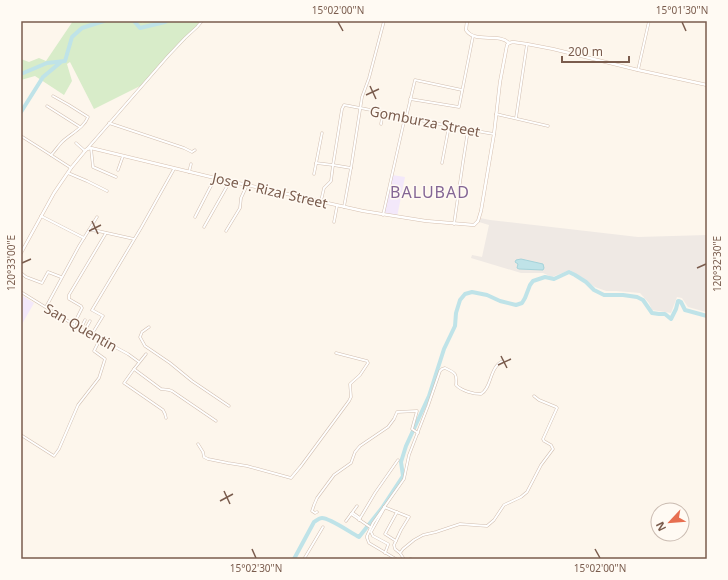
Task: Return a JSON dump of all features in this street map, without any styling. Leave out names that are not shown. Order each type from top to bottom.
[{"type":"street","points":[[21,254],[54,193],[67,173],[168,56],[198,27],[202,21]]},
{"type":"street","points":[[321,202],[324,188],[331,181],[342,109],[344,105],[361,108],[362,97],[369,78],[384,21]]},
{"type":"street","points":[[467,21],[466,30],[468,34],[473,36],[504,39],[510,43],[513,42],[553,49],[707,85]]},
{"type":"street","points":[[638,70],[650,21]]},
{"type":"street","points":[[410,99],[459,107],[473,36]]},
{"type":"street","name":"Jose P. Rizal Street","points":[[88,149],[337,206],[383,215],[472,225],[477,223],[482,211],[494,134],[500,82],[507,46],[510,43]]},
{"type":"street","points":[[516,118],[527,44]]},
{"type":"street","points":[[383,215],[415,80],[462,90]]},
{"type":"street","points":[[51,155],[62,142],[88,119],[86,115],[53,96]]},
{"type":"street","points":[[47,106],[80,127]]},
{"type":"street","name":"Gomburza Street","points":[[344,207],[361,108],[494,134]]},
{"type":"street","points":[[381,124],[382,112]]},
{"type":"street","points":[[496,114],[548,126]]},
{"type":"street","points":[[109,123],[192,152],[195,150]]},
{"type":"street","points":[[442,163],[449,126]]},
{"type":"street","points":[[454,224],[462,162],[468,130]]},
{"type":"street","points":[[314,174],[322,133]]},
{"type":"street","points":[[21,136],[71,168]]},
{"type":"street","points":[[76,143],[88,149],[93,167],[116,177]]},
{"type":"street","points":[[118,170],[123,156]]},
{"type":"street","points":[[316,162],[351,168]]},
{"type":"street","points":[[189,172],[191,164]]},
{"type":"street","points":[[92,334],[103,316],[92,310],[174,168]]},
{"type":"street","points":[[67,173],[107,191]]},
{"type":"street","points":[[195,217],[215,178]]},
{"type":"street","points":[[204,227],[230,181]]},
{"type":"street","points":[[226,231],[240,208],[241,198],[247,185]]},
{"type":"street","points":[[334,222],[337,206]]},
{"type":"street","points":[[41,216],[84,238]]},
{"type":"street","points":[[46,307],[61,278],[97,217]]},
{"type":"street","points":[[88,231],[91,230],[134,239]]},
{"type":"street","points":[[74,324],[82,308],[69,299],[69,297],[89,260],[106,233]]},
{"type":"street","points":[[21,274],[42,283],[48,272],[61,278]]},
{"type":"street","name":"San Quentin","points":[[21,292],[84,330],[128,354],[139,362]]},
{"type":"street","points":[[81,328],[85,320]]},
{"type":"street","points":[[84,330],[90,321]]},
{"type":"street","points":[[149,327],[142,332],[140,337],[145,346],[229,406]]},
{"type":"street","points":[[21,435],[54,456],[59,449],[78,405],[99,378],[105,359],[94,350],[100,338]]},
{"type":"street","points":[[198,444],[204,457],[208,459],[247,466],[291,478],[351,397],[350,384],[358,377],[368,363],[367,360],[336,353]]},
{"type":"street","points":[[146,354],[124,382],[163,410],[166,418]]},
{"type":"street","points":[[396,559],[369,543],[367,536],[369,527],[405,478],[407,463],[417,432],[428,406],[440,370],[446,369],[455,374],[457,379],[456,385],[458,388],[471,393],[482,394],[486,390],[499,363],[504,361]]},
{"type":"street","points":[[134,369],[161,389],[168,389],[172,391],[216,421]]},
{"type":"street","points":[[400,553],[414,540],[423,535],[460,524],[487,526],[494,520],[504,506],[527,492],[541,465],[553,450],[551,445],[542,439],[557,408],[539,400],[534,396]]},
{"type":"street","points":[[317,512],[312,511],[315,502],[334,475],[351,463],[354,454],[360,446],[388,427],[397,412],[417,412],[412,428],[417,432]]},
{"type":"street","points":[[359,519],[398,460]]},
{"type":"street","points":[[346,521],[357,506]]},
{"type":"street","points":[[385,507],[409,517],[402,528],[394,547],[404,559]]},
{"type":"street","points":[[385,507],[371,532],[373,536],[388,544],[385,553]]},
{"type":"street","points":[[396,541],[385,534],[397,512]]},
{"type":"street","points":[[352,514],[369,527]]},
{"type":"street","points":[[304,559],[323,526]]},
{"type":"shaded area","points":[[392,175],[405,177],[397,217],[383,214]]},
{"type":"shaded area","points":[[480,218],[638,237],[707,235],[707,311],[688,307],[682,298],[677,297],[671,313],[652,310],[649,303],[640,293],[606,291],[595,287],[570,270],[552,277],[543,273],[521,273],[471,258],[472,255],[482,257],[489,225],[479,222]]},
{"type":"shaded area","points":[[21,295],[34,303],[21,326]]},
{"type":"green space","points":[[73,21],[141,21],[143,23],[144,21],[201,21],[142,85],[94,109],[70,62],[67,64],[72,81],[64,95],[35,76],[21,80],[21,59],[29,62],[39,58],[46,61]]},
{"type":"water","points":[[521,259],[543,264],[544,268],[543,270],[519,269],[517,268],[518,264],[515,262],[516,260]]},
{"type":"waterway","points":[[21,74],[47,63],[65,61],[72,37],[82,28],[104,21]]},
{"type":"waterway","points":[[134,21],[140,28],[167,21]]},
{"type":"waterway","points":[[21,112],[43,77],[61,62]]},
{"type":"waterway","points":[[294,559],[314,522],[320,518],[330,520],[359,537],[382,508],[403,476],[401,462],[406,446],[429,396],[444,349],[455,326],[456,313],[460,300],[465,294],[472,292],[487,295],[500,301],[516,305],[522,303],[533,281],[545,277],[554,279],[569,272],[586,282],[594,290],[604,295],[637,297],[643,300],[652,313],[665,314],[671,319],[679,301],[685,310],[707,316]]},
{"type":"district","name":"BALUBAD","points":[[430,192]]}]
